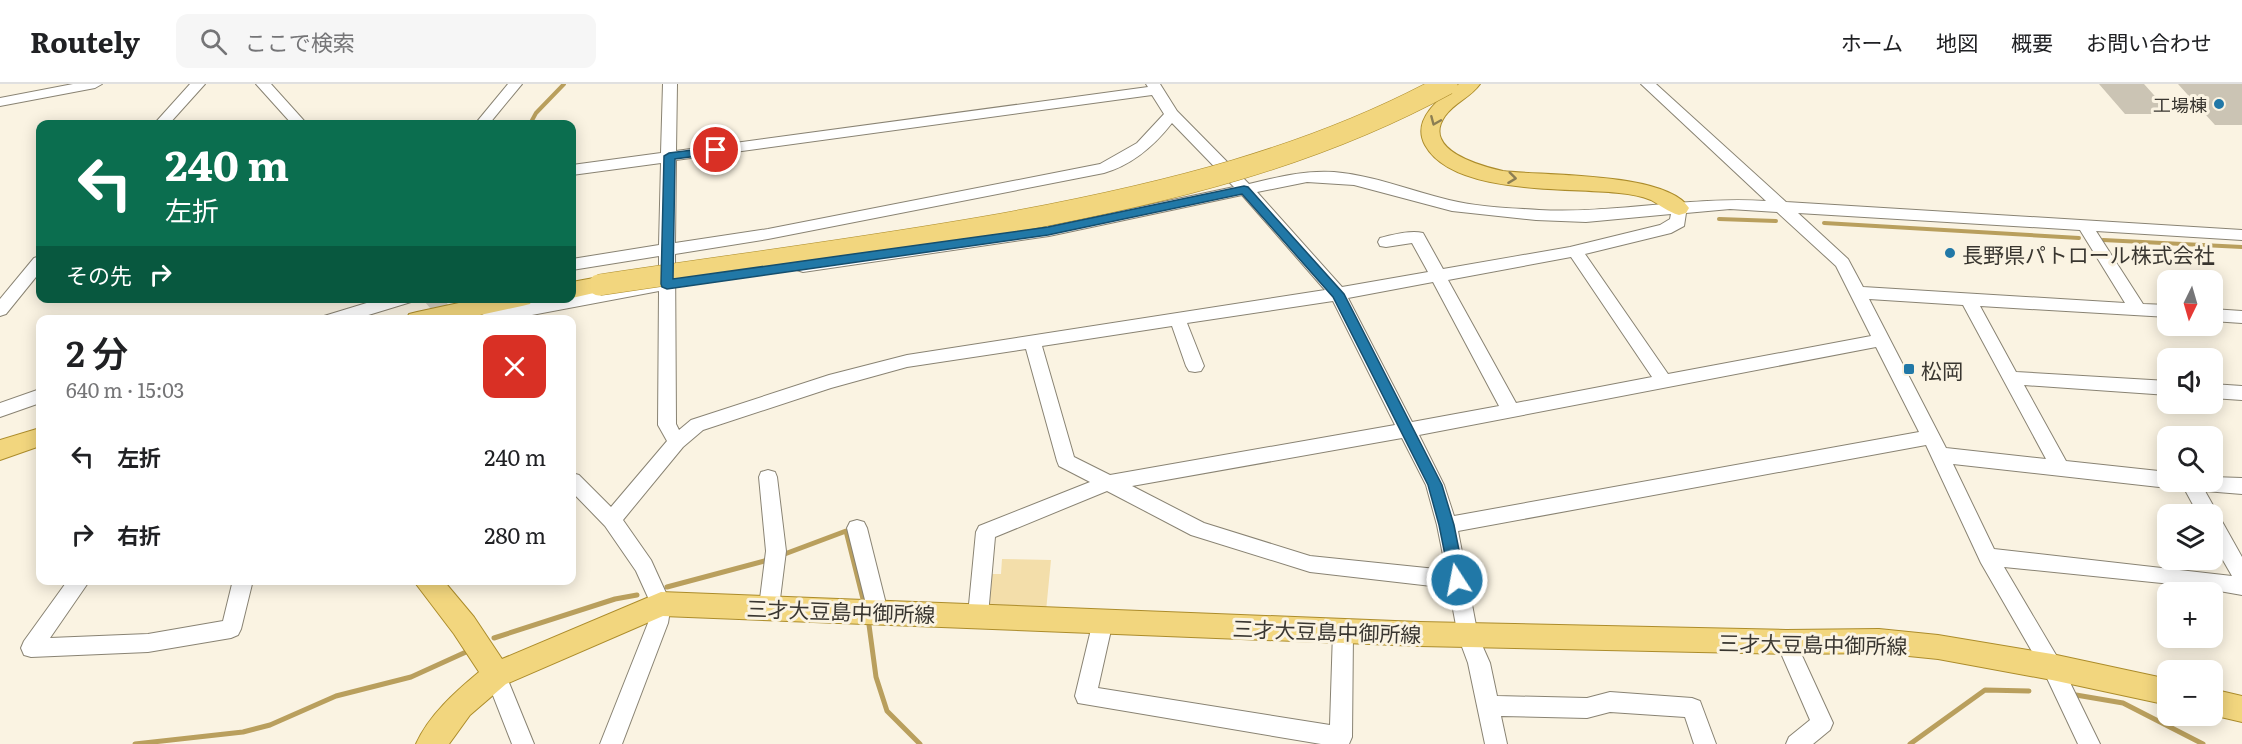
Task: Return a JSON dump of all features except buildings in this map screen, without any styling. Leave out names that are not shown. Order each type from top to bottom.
[{"type":"main road","points":[[576,289],[986,227],[1166,190],[1270,160],[1316,144],[1399,108],[1447,84]]},
{"type":"main road","points":[[1471,84],[1443,105],[1431,127],[1430,135],[1434,144],[1441,153],[1456,162],[1477,171],[1506,178],[1644,190],[1679,208]]},
{"type":"main road","points":[[441,315],[498,303]]},
{"type":"main road","points":[[0,450],[36,438]]},
{"type":"main road","points":[[431,585],[483,651],[496,675]]},
{"type":"main road","name":"三才大豆島中御所線","points":[[431,744],[460,706],[496,675],[662,604],[1468,636],[1786,642],[1879,641],[1914,644],[2052,667],[2157,690]]},
{"type":"main road","points":[[2223,705],[2242,709]]},
{"type":"street","points":[[0,102],[95,84]]},
{"type":"street","points":[[165,120],[198,84]]},
{"type":"street","points":[[263,84],[296,120]]},
{"type":"street","points":[[485,120],[515,84]]},
{"type":"street","points":[[670,84],[667,249],[668,425],[677,442]]},
{"type":"street","points":[[1648,84],[1842,263],[1935,446],[1988,557],[2052,667],[2089,744]]},
{"type":"street","points":[[576,169],[1155,87],[1171,114],[1244,189],[1338,294],[1435,485],[1446,525],[1468,636],[1479,663],[1496,744]]},
{"type":"street","points":[[576,263],[768,234],[1104,168],[1133,155],[1151,141],[1171,114]]},
{"type":"street","points":[[576,301],[667,284],[1048,231],[1281,181],[1334,177],[1452,206],[1486,211],[1586,217],[1730,204],[2242,235]]},
{"type":"street","points":[[612,520],[677,442],[697,425],[829,382],[906,361],[1338,294],[1575,251],[1665,229],[1678,222],[1679,208]]},
{"type":"street","points":[[2084,225],[2138,309]]},
{"type":"street","points":[[1386,242],[1417,237],[1511,411]]},
{"type":"street","points":[[1575,251],[1664,382]]},
{"type":"street","points":[[0,310],[36,267]]},
{"type":"street","points":[[1859,293],[2157,310]]},
{"type":"street","points":[[1968,299],[2060,468]]},
{"type":"street","points":[[347,315],[388,303]]},
{"type":"street","points":[[496,315],[562,303]]},
{"type":"street","points":[[2223,316],[2242,317]]},
{"type":"street","points":[[1177,318],[1195,366]]},
{"type":"street","points":[[1032,340],[1066,461],[1197,529],[1310,564],[1457,580]]},
{"type":"street","points":[[978,615],[986,532],[1108,483],[1511,411],[1881,340]]},
{"type":"street","points":[[2011,378],[2157,387]]},
{"type":"street","points":[[2223,392],[2242,393]]},
{"type":"street","points":[[0,410],[36,397]]},
{"type":"street","points":[[0,417],[29,409],[36,411]]},
{"type":"street","points":[[1446,525],[1935,446],[2060,468],[2157,479]]},
{"type":"street","points":[[768,477],[775,556],[769,607]]},
{"type":"street","points":[[576,484],[612,520],[644,566],[662,604],[658,623],[611,744]]},
{"type":"street","points":[[2223,485],[2242,486]]},
{"type":"street","points":[[857,528],[878,612]]},
{"type":"street","points":[[2223,542],[2242,576]]},
{"type":"street","points":[[1988,557],[2191,578],[2242,586]]},
{"type":"street","points":[[76,585],[31,648],[148,643],[231,629],[242,585]]},
{"type":"street","points":[[1103,621],[1086,696],[1341,737],[1343,632]]},
{"type":"street","points":[[1786,642],[1822,723],[1797,744]]},
{"type":"street","points":[[496,675],[523,744]]},
{"type":"street","points":[[1488,706],[1587,708],[1610,702],[1692,708],[1705,744]]},
{"type":"shaded area","points":[[1002,559],[1051,560],[1046,611],[985,605],[989,574],[1001,574]]},
{"type":"waterway","points":[[532,120],[564,84]]},
{"type":"waterway","points":[[1719,219],[1776,221]]},
{"type":"waterway","points":[[1824,223],[2079,238]]},
{"type":"waterway","points":[[2103,240],[2242,247]]},
{"type":"waterway","points":[[782,555],[846,531],[863,599]]},
{"type":"waterway","points":[[667,587],[768,560]]},
{"type":"waterway","points":[[494,638],[615,599],[637,595]]},
{"type":"waterway","points":[[869,625],[876,677],[887,711],[920,744]]},
{"type":"waterway","points":[[135,744],[243,732],[270,725],[336,696],[411,677],[466,652]]},
{"type":"waterway","points":[[1910,744],[1985,690],[2029,691]]},
{"type":"waterway","points":[[2076,695],[2123,703],[2203,744]]},
{"type":"tunnel","points":[[436,303],[447,315]]},
{"type":"place","name":"工場棟","points":[[2219,104]]},
{"type":"place","name":"長野県パトロール株式会社","points":[[1950,253]]},
{"type":"place","name":"松岡","points":[[1909,369]]},
{"type":"route","points":[[716,150],[669,156],[667,284],[1048,231],[1244,189],[1338,294],[1435,485],[1457,580]]}]
